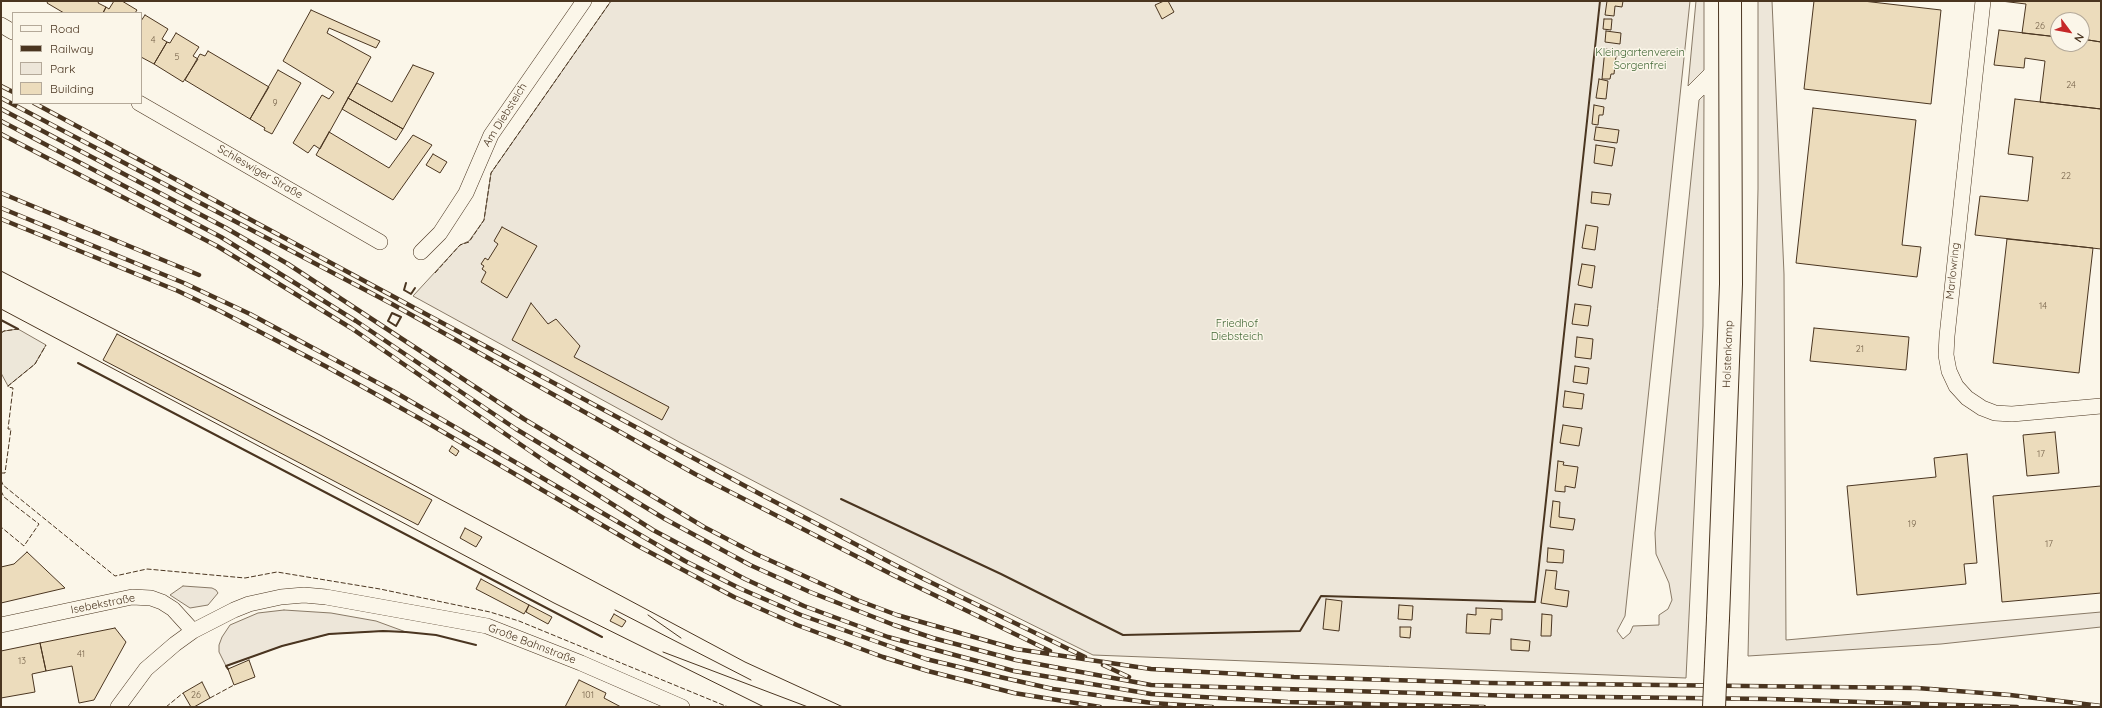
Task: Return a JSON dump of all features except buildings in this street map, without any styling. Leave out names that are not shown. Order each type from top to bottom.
[{"type":"main road","name":"Holstenkamp","points":[[1714,707],[1731,284],[1730,1]]},
{"type":"street","name":"Am Diebsteich","points":[[421,252],[440,233],[466,193],[491,135],[527,80],[584,1]]},
{"type":"street","name":"Marlowring","points":[[1983,1],[1947,332],[1946,355],[1949,371],[1956,386],[1967,398],[1982,408],[1995,413],[2012,414],[2101,406]]},
{"type":"street","points":[[1,25],[12,31]]},
{"type":"street","name":"Schleswiger Straße","points":[[140,104],[380,242]]},
{"type":"street","name":"Isebekstraße","points":[[1,625],[132,597],[151,598],[162,602],[173,609],[193,632]]},
{"type":"street","name":"Große Bahnstraße","points":[[118,707],[146,669],[175,644],[193,632],[234,610],[265,600],[281,597],[326,597],[487,626],[581,663],[682,707]]},
{"type":"green space","name":"Friedhof Diebsteich","points":[[611,1],[1690,1],[1625,616],[1617,631],[1623,639],[1630,633],[1633,626],[1659,625],[1659,615],[1668,609],[1672,600],[1669,583],[1656,554],[1655,533],[1699,100],[1704,95],[1703,326],[1686,678],[1093,655],[956,587],[681,443],[413,296],[460,245],[469,241],[484,220],[491,173]]},
{"type":"green space","points":[[1696,1],[1704,1],[1704,70],[1688,86]]},
{"type":"green space","points":[[1758,1],[1772,1],[1784,274],[1786,640],[2101,612],[2101,627],[1941,644],[1748,656],[1758,189]]},
{"type":"green space","points":[[183,586],[212,588],[218,593],[208,605],[190,608],[170,595]]},
{"type":"green space","points":[[284,610],[331,613],[376,621],[406,632],[383,631],[329,634],[282,646],[226,666],[219,652],[219,645],[222,637],[230,625],[258,613]]},
{"type":"shaded area","points":[[18,329],[46,345],[35,364],[8,386],[1,373],[1,333],[4,331]]},
{"type":"tram line","points":[[1,271],[320,435],[745,662],[843,707]]},
{"type":"tram line","points":[[1,309],[554,603],[764,707]]},
{"type":"tram line","points":[[615,610],[751,680]]},
{"type":"tram line","points":[[648,615],[681,638]]},
{"type":"tram line","points":[[663,652],[808,707]]},
{"type":"railway","points":[[1,86],[12,92]]},
{"type":"railway","points":[[1,98],[12,104]]},
{"type":"railway","points":[[12,104],[392,304],[695,474],[893,575],[1050,651]]},
{"type":"railway","points":[[36,104],[760,494],[897,566],[1085,657]]},
{"type":"railway","points":[[1,109],[226,228],[288,264],[524,419],[704,527],[756,554],[857,600],[897,615],[1016,649],[1151,669],[1294,677],[1490,683],[1917,688],[2010,695],[2101,706]]},
{"type":"railway","points":[[1,121],[221,237],[356,321],[516,429],[665,519],[750,565],[810,592],[894,625],[933,638],[1016,660],[1151,685],[1518,696],[1769,699],[2017,707]]},
{"type":"railway","points":[[1,134],[217,246],[351,328],[549,464],[653,530],[745,579],[804,606],[888,637],[1014,671],[1151,694],[1288,702],[1484,707]]},
{"type":"railway","points":[[1,193],[199,275]]},
{"type":"railway","points":[[1,208],[184,283],[250,314],[393,391],[685,561],[739,588],[801,615],[926,659],[1053,689],[1152,703],[1212,707]]},
{"type":"railway","points":[[1,219],[178,291],[220,311],[327,367],[426,422],[638,546],[734,597],[797,625],[883,657],[928,671],[1014,693],[1100,707]]},
{"type":"railway","points":[[1103,665],[1129,677]]},
{"type":"fence","points":[[435,273],[460,245],[469,242],[484,220],[491,173],[611,1]]},
{"type":"fence","points":[[1,333],[4,331],[18,329]]},
{"type":"fence","points":[[1,473],[5,473],[11,429],[8,429],[13,388],[8,386],[35,364],[46,345]]},
{"type":"fence","points":[[1,480],[3,485],[115,576],[147,569],[245,578],[277,572],[380,589],[490,612],[519,621],[728,707]]},
{"type":"fence","points":[[1,491],[4,497],[39,524],[24,546],[1,527]]},
{"type":"fence","points":[[210,698],[234,685]]},
{"type":"fence","points":[[166,707],[183,693]]},
{"type":"wall","points":[[841,499],[1001,574],[1123,635],[1300,631],[1321,596],[1535,602],[1600,1]]},
{"type":"wall","points":[[406,283],[404,290],[411,294],[415,288]]},
{"type":"wall","points":[[392,313],[401,317],[396,326],[388,321],[392,313]]},
{"type":"wall","points":[[1,320],[18,329]]},
{"type":"wall","points":[[78,363],[602,637]]},
{"type":"wall","points":[[228,669],[226,666],[282,646],[329,634],[383,631],[406,632],[436,635],[476,645]]},
{"type":"park label","name":"Kleingartenverein Sorgenfrei","points":[[1640,59]]}]
